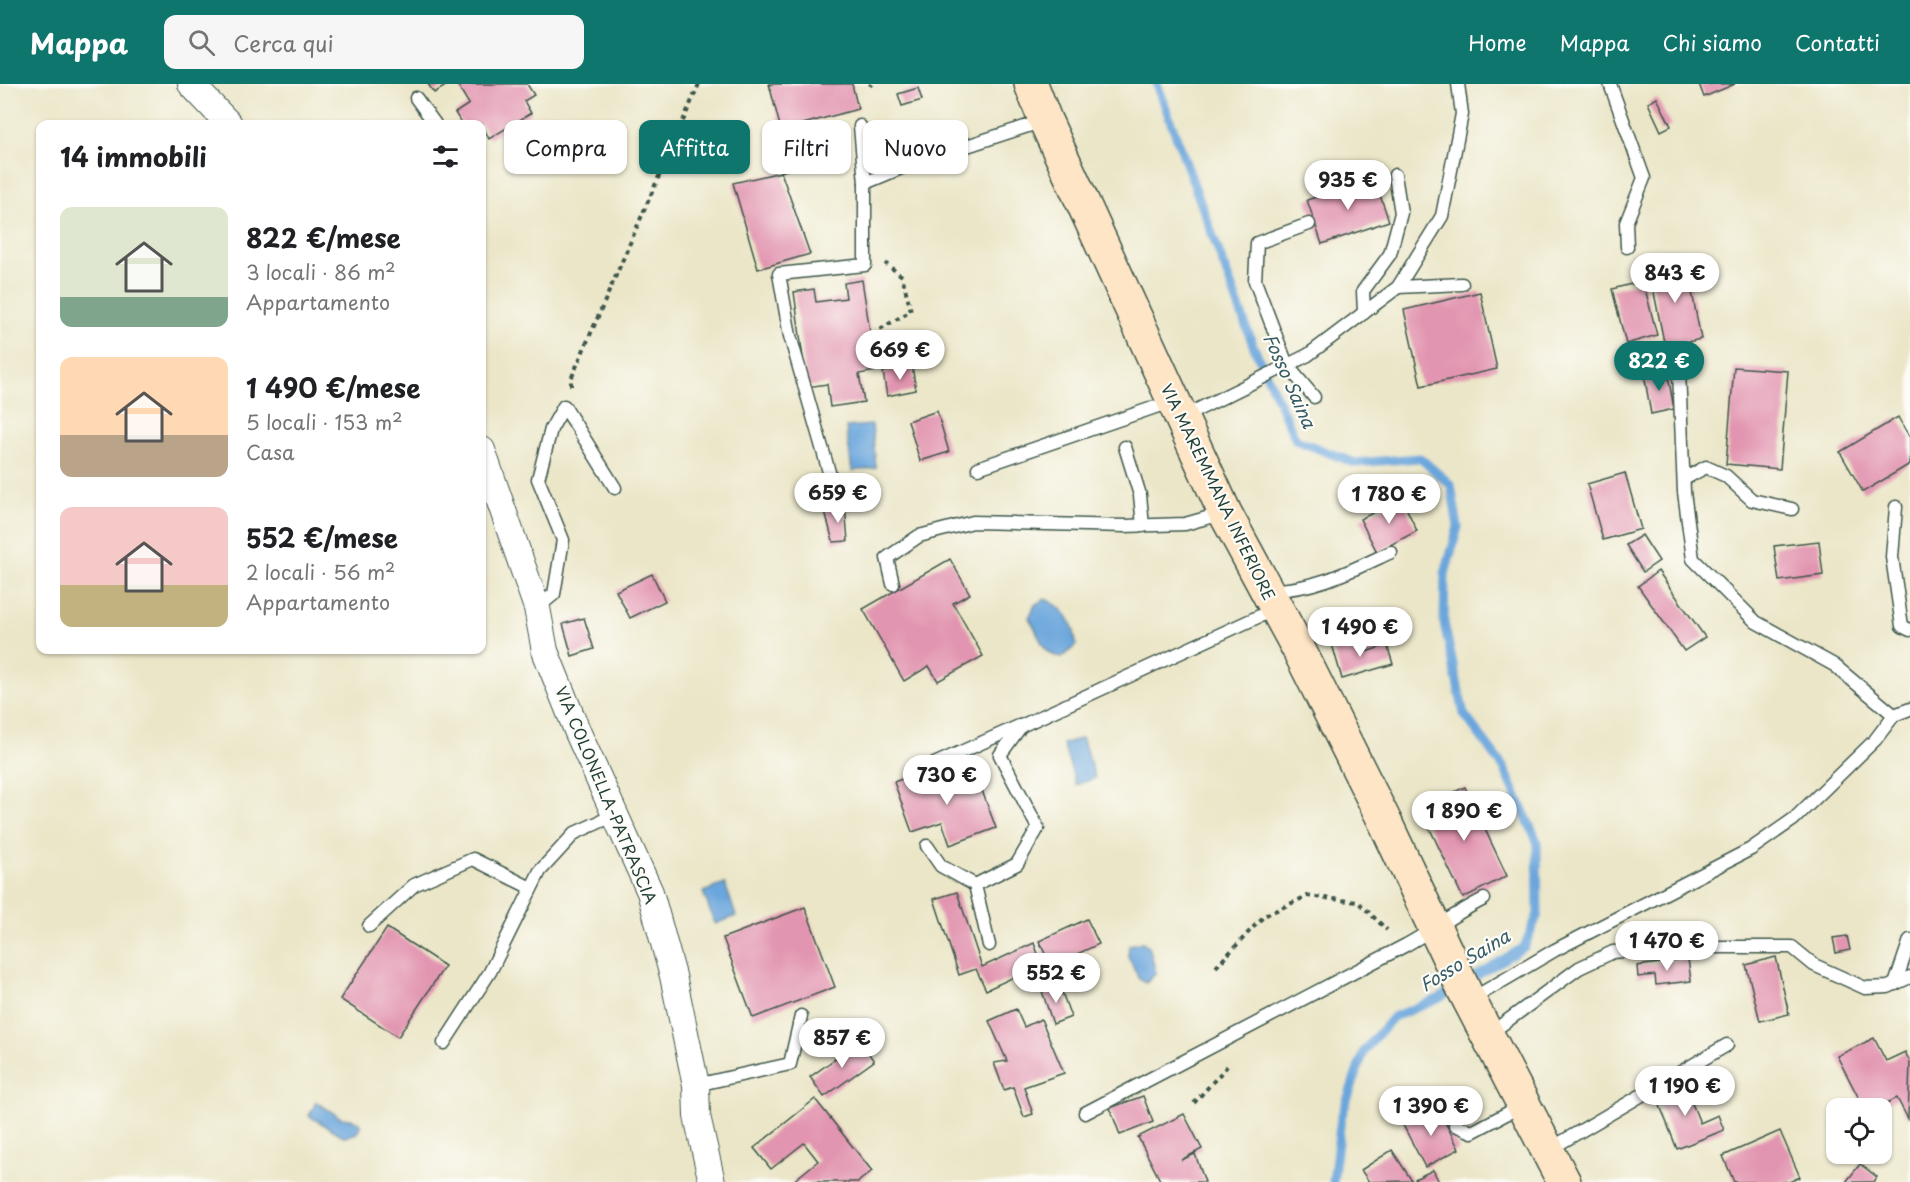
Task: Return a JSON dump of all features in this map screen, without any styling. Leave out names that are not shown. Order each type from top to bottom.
[{"type":"main road","name":"VIA MAREMMANA INFERIORE","points":[[1031,84],[1045,120],[1225,513],[1380,812],[1434,930],[1564,1182]]},
{"type":"street","points":[[191,84],[225,120]]},
{"type":"street","name":"VIA COLONELLA-PATRASCIA","points":[[486,461],[537,608],[545,651],[578,732],[617,814],[650,892],[673,976],[696,1085],[697,1116],[712,1182]]},
{"type":"lane","points":[[978,468],[1178,409],[1287,365],[1308,355],[1398,287],[1442,216],[1462,114],[1458,84]]},
{"type":"lane","points":[[1610,84],[1644,178],[1626,223],[1627,247]]},
{"type":"lane","points":[[416,98],[432,120]]},
{"type":"lane","points":[[866,183],[906,166],[1045,120]]},
{"type":"lane","points":[[829,472],[790,336],[779,274],[865,265],[866,183],[860,126]]},
{"type":"lane","points":[[1364,313],[1363,291],[1390,254],[1401,213],[1395,175]]},
{"type":"lane","points":[[1309,224],[1257,243],[1255,281],[1287,365],[1314,397]]},
{"type":"lane","points":[[1398,287],[1462,284]]},
{"type":"lane","points":[[1679,371],[1684,479],[1693,559],[1756,622],[1834,665],[1894,715]]},
{"type":"lane","points":[[537,608],[554,594],[563,540],[538,479],[551,429],[564,406],[615,488]]},
{"type":"lane","points":[[1125,447],[1140,495],[1143,526]]},
{"type":"lane","points":[[1684,479],[1706,467],[1726,476],[1752,500],[1792,509]]},
{"type":"lane","points":[[1896,507],[1892,557],[1902,626],[1910,630]]},
{"type":"lane","points":[[893,584],[888,558],[919,536],[973,522],[1143,526],[1185,524],[1225,513]]},
{"type":"lane","points":[[932,765],[1021,726],[1290,590],[1328,581],[1391,552]]},
{"type":"lane","points":[[1467,996],[1751,849],[1794,819],[1875,741],[1894,715],[1910,709]]},
{"type":"lane","points":[[975,885],[1017,864],[1038,828],[1000,755],[1021,726]]},
{"type":"lane","points":[[444,1043],[490,972],[540,871],[575,833],[617,814]]},
{"type":"lane","points":[[927,846],[941,866],[975,885],[989,945]]},
{"type":"lane","points":[[369,926],[414,885],[473,859],[531,888]]},
{"type":"lane","points":[[1085,1113],[1406,945],[1434,930],[1452,915],[1484,900]]},
{"type":"lane","points":[[1895,984],[1910,940]]},
{"type":"lane","points":[[1488,1036],[1579,968],[1613,952],[1667,947],[1792,947],[1815,965],[1865,988],[1888,987],[1910,977]]},
{"type":"lane","points":[[696,1085],[790,1064],[801,1016]]},
{"type":"lane","points":[[1548,1150],[1727,1045]]},
{"type":"lane","points":[[1455,1125],[1472,1132],[1524,1104]]},
{"type":"path","points":[[574,423],[571,379],[699,84]]},
{"type":"path","points":[[865,265],[886,263],[902,276],[911,311],[880,329]]},
{"type":"path","points":[[1216,967],[1264,915],[1307,896],[1358,902],[1380,926],[1406,945]]},
{"type":"water","points":[[872,425],[876,468],[852,471],[846,427]]},
{"type":"water","points":[[1045,599],[1064,612],[1074,630],[1076,645],[1062,658],[1049,652],[1041,642],[1029,618],[1035,605]]},
{"type":"water","points":[[1082,738],[1095,778],[1076,785],[1063,744]]},
{"type":"water","points":[[725,884],[736,916],[715,924],[703,892]]},
{"type":"water","points":[[1142,942],[1149,946],[1156,973],[1146,983],[1139,979],[1128,956],[1129,945]]},
{"type":"water","points":[[316,1102],[341,1118],[351,1119],[361,1124],[357,1133],[345,1137],[309,1116]]},
{"type":"building","points":[[428,84],[449,84],[434,93]]},
{"type":"building","points":[[457,84],[527,84],[534,95],[524,101],[531,113],[520,120],[504,120],[504,130],[489,139],[486,133],[486,120],[459,120],[455,113],[469,104]]},
{"type":"building","points":[[769,84],[852,84],[858,109],[818,120],[778,120]]},
{"type":"building","points":[[1699,84],[1735,84],[1704,97]]},
{"type":"building","points":[[918,88],[922,100],[902,106],[898,94]]},
{"type":"building","points":[[1657,98],[1671,126],[1661,131],[1648,103]]},
{"type":"building","points":[[782,174],[810,254],[758,269],[733,183]]},
{"type":"building","points":[[1374,178],[1389,221],[1322,244],[1307,200]]},
{"type":"building","points":[[1686,261],[1701,339],[1665,347],[1649,268]]},
{"type":"building","points":[[862,280],[876,371],[859,374],[864,402],[830,407],[827,384],[807,387],[794,292],[814,289],[816,302],[846,298],[844,283]]},
{"type":"building","points":[[1643,281],[1657,335],[1626,344],[1612,289]]},
{"type":"building","points":[[1480,292],[1497,369],[1421,386],[1404,310]]},
{"type":"building","points":[[912,366],[916,390],[887,396],[883,372]]},
{"type":"building","points":[[1734,367],[1788,371],[1780,469],[1726,464]]},
{"type":"building","points":[[1667,370],[1674,409],[1651,414],[1644,374]]},
{"type":"building","points":[[937,411],[949,452],[920,461],[908,421]]},
{"type":"building","points":[[1898,417],[1910,438],[1910,464],[1863,492],[1840,452]]},
{"type":"building","points":[[1625,473],[1641,529],[1603,540],[1587,484]]},
{"type":"building","points":[[1402,499],[1417,531],[1377,552],[1360,519]]},
{"type":"building","points":[[845,506],[848,541],[833,542],[825,511]]},
{"type":"building","points":[[1642,535],[1659,561],[1643,572],[1626,545]]},
{"type":"building","points":[[1819,541],[1823,575],[1779,581],[1774,546]]},
{"type":"building","points":[[950,559],[970,594],[953,603],[983,656],[938,681],[929,666],[904,681],[863,609]]},
{"type":"building","points":[[1658,571],[1705,637],[1684,651],[1638,586]]},
{"type":"building","points":[[652,574],[665,601],[630,618],[616,591]]},
{"type":"building","points":[[584,618],[594,649],[572,656],[563,624]]},
{"type":"building","points":[[1361,636],[1366,652],[1387,645],[1393,664],[1342,679],[1332,644]]},
{"type":"building","points":[[974,769],[996,828],[950,845],[942,822],[912,832],[894,782],[918,773],[923,787]]},
{"type":"building","points":[[1465,787],[1507,876],[1463,898],[1420,808]]},
{"type":"building","points":[[957,892],[982,967],[1034,943],[1046,976],[1019,986],[1016,976],[986,990],[976,969],[959,975],[934,899]]},
{"type":"building","points":[[805,907],[835,987],[753,1018],[723,938]]},
{"type":"building","points":[[1087,919],[1099,944],[1051,966],[1039,941]]},
{"type":"building","points":[[387,928],[445,966],[398,1037],[340,999]]},
{"type":"building","points":[[1847,936],[1850,950],[1836,953],[1833,938]]},
{"type":"building","points":[[1776,957],[1789,1014],[1760,1021],[1746,965]]},
{"type":"building","points":[[1688,959],[1691,981],[1656,985],[1655,975],[1638,977],[1637,966]]},
{"type":"building","points":[[1059,984],[1071,1017],[1053,1024],[1042,991]]},
{"type":"building","points":[[1016,1009],[1024,1027],[1041,1019],[1064,1073],[1024,1087],[1033,1114],[1024,1117],[1013,1087],[1004,1090],[994,1063],[1007,1061],[989,1021]]},
{"type":"building","points":[[1874,1038],[1886,1061],[1905,1052],[1910,1062],[1908,1119],[1897,1098],[1892,1100],[1892,1098],[1859,1098],[1837,1056]]},
{"type":"building","points":[[860,1041],[874,1061],[824,1097],[810,1077]]},
{"type":"building","points":[[1683,1081],[1700,1123],[1718,1115],[1724,1130],[1677,1149],[1655,1093]]},
{"type":"building","points":[[1143,1096],[1153,1122],[1120,1135],[1110,1108]]},
{"type":"building","points":[[815,1099],[872,1171],[858,1182],[792,1182],[818,1161],[804,1143],[771,1169],[754,1148]]},
{"type":"building","points":[[1437,1107],[1459,1149],[1425,1167],[1403,1125]]},
{"type":"building","points":[[1184,1114],[1202,1149],[1181,1160],[1195,1154],[1205,1182],[1161,1182],[1138,1137]]},
{"type":"building","points":[[1780,1131],[1800,1177],[1789,1182],[1734,1182],[1723,1156]]},
{"type":"building","points":[[1392,1150],[1412,1181],[1369,1182],[1361,1170]]},
{"type":"building","points":[[1860,1164],[1877,1177],[1874,1182],[1846,1182]]},
{"type":"building","points":[[1433,1170],[1439,1182],[1416,1182],[1415,1179]]},
{"type":"waterway","name":"Fosso Saina","points":[[1157,84],[1253,345],[1296,440],[1355,463],[1420,458],[1451,485],[1458,527],[1445,574],[1444,623],[1464,714],[1504,768],[1537,841],[1538,914],[1524,947],[1438,999],[1393,1017],[1364,1051],[1341,1118],[1333,1182]]}]
